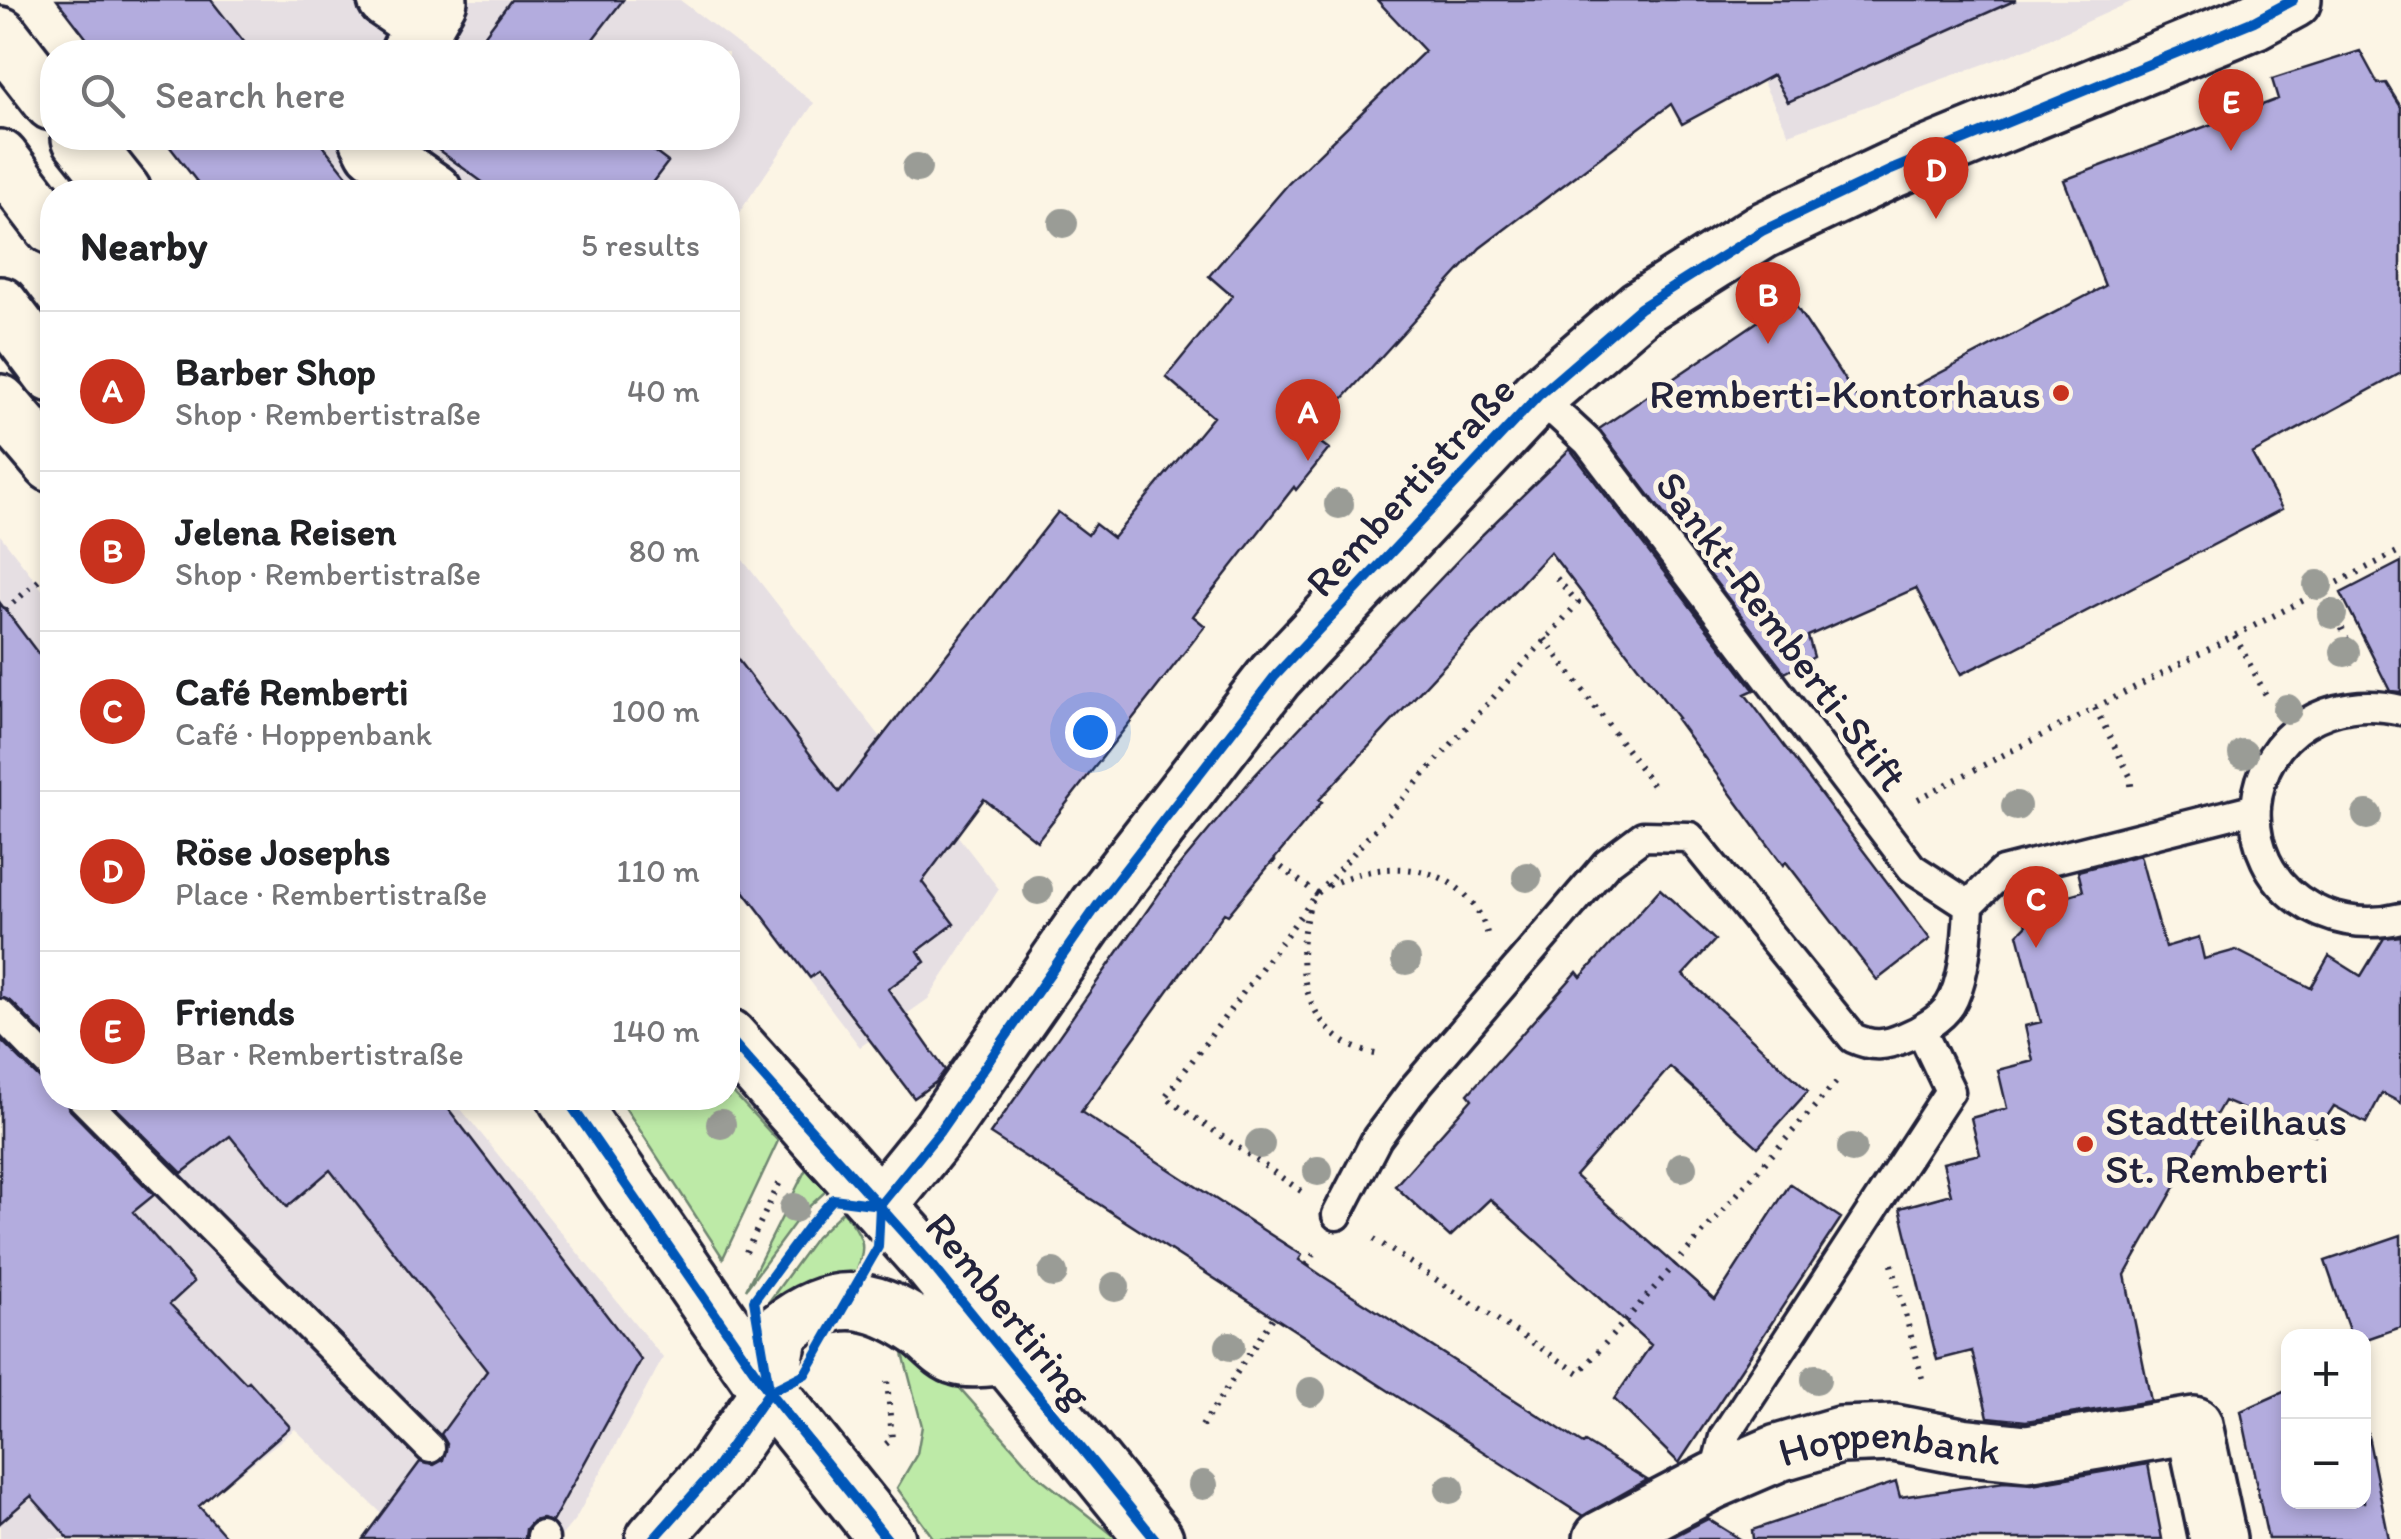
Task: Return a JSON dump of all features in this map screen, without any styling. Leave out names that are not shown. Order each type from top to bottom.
[{"type":"main road","name":"Rembertistraße","points":[[880,1206],[940,1131],[1108,890],[1275,676],[1538,396],[1640,308],[1762,231],[1891,170],[2254,20],[2293,0]]},
{"type":"main road","points":[[0,35],[40,87]]},
{"type":"main road","points":[[90,150],[113,180]]},
{"type":"main road","points":[[374,150],[417,180]]},
{"type":"main road","points":[[0,158],[40,210]]},
{"type":"main road","points":[[0,306],[40,358]]},
{"type":"main road","points":[[0,403],[40,450]]},
{"type":"main road","name":"Rembertiring","points":[[740,1050],[880,1206],[1155,1539]]},
{"type":"main road","points":[[574,1110],[770,1392],[888,1539]]},
{"type":"main road","points":[[654,1539],[714,1471],[770,1392],[780,1331],[813,1307],[848,1299],[906,1321],[957,1357],[1005,1357]]},
{"type":"main road","name":"Hoppenbank","points":[[1602,1539],[1778,1452],[1840,1435],[1894,1433],[2027,1452],[2194,1425],[2218,1539]]},
{"type":"lane","name":"Sankt-Remberti-Stift","points":[[1538,396],[1588,442],[1912,868],[1968,905]]},
{"type":"lane","points":[[2389,707],[2341,706],[2308,720],[2288,738],[2263,774],[2256,808],[2260,846],[2277,879],[2304,906],[2339,921],[2377,924],[2401,918]]},
{"type":"lane","points":[[1337,1216],[1377,1138],[1607,863],[1643,836],[1690,837],[1853,1038],[1870,1046],[1888,1044],[1922,1030],[1950,1006],[1968,946],[1968,905],[2002,872],[2256,808]]},
{"type":"lane","points":[[0,1014],[40,1055]]},
{"type":"lane","points":[[1713,1481],[1724,1437],[1950,1092],[1922,1030]]},
{"type":"lane","points":[[94,1110],[430,1448]]},
{"type":"path","points":[[1876,820],[2401,550]]},
{"type":"path","points":[[1552,574],[1578,602],[1320,891],[1164,1097],[1337,1216],[1579,1373],[1870,1046]]},
{"type":"path","points":[[5,610],[40,579]]},
{"type":"path","points":[[2324,590],[2389,707]]},
{"type":"path","points":[[2235,636],[2288,738]]},
{"type":"path","points":[[1545,639],[1690,837]]},
{"type":"path","points":[[2095,708],[2130,776],[2139,836]]},
{"type":"path","points":[[1273,861],[1320,891]]},
{"type":"path","points":[[1310,903],[1300,957],[1304,988],[1318,1016],[1340,1038],[1368,1053],[1399,1057],[1430,1050],[1470,1023],[1490,982],[1492,950],[1483,920],[1464,894],[1439,875],[1408,866],[1346,876],[1320,891]]},
{"type":"path","points":[[713,1307],[735,1274],[792,1156],[811,1130]]},
{"type":"path","points":[[1876,1204],[1939,1442]]},
{"type":"path","points":[[1202,1426],[1274,1316]]},
{"type":"path","points":[[843,1481],[892,1439],[886,1365]]},
{"type":"shaded area","points":[[203,0],[680,0],[732,40],[151,40]]},
{"type":"shaded area","points":[[1721,0],[2135,0],[2029,48],[1789,134]]},
{"type":"shaded area","points":[[740,46],[814,103],[740,211],[740,180],[194,180],[170,150],[740,150]]},
{"type":"shaded area","points":[[0,535],[40,587],[40,1110],[462,1110],[663,1358],[576,1518],[559,1539],[408,1539],[295,1429],[200,1505],[228,1539],[0,1539]]},
{"type":"shaded area","points":[[740,556],[999,889],[928,999],[860,1047],[740,889]]},
{"type":"green space","points":[[740,1100],[778,1141],[723,1258],[627,1110],[740,1110]]},
{"type":"green space","points":[[806,1169],[826,1191],[802,1213],[746,1289]]},
{"type":"green space","points":[[843,1211],[861,1241],[862,1255],[855,1274],[792,1291],[762,1311],[816,1237]]},
{"type":"green space","points":[[898,1334],[933,1358],[1037,1475],[1118,1539],[934,1539],[897,1488],[917,1454],[922,1426]]},
{"type":"building","points":[[57,0],[211,0],[243,40],[88,40]]},
{"type":"building","points":[[511,0],[623,0],[592,40],[481,40]]},
{"type":"building","points":[[1377,0],[2016,0],[1788,102],[1773,75],[1682,124],[1671,104],[1480,248],[1310,435],[1329,449],[1296,490],[1294,487],[1193,616],[1205,626],[1037,841],[984,799],[922,882],[954,924],[918,951],[925,962],[888,989],[945,1070],[914,1098],[818,972],[810,978],[740,886],[740,663],[839,792],[1058,512],[1088,535],[1095,524],[1113,538],[1213,417],[1166,377],[1232,296],[1209,276],[1289,183],[1425,51]]},
{"type":"building","name":"Remberti-Kontorhaus","points":[[2360,51],[2378,84],[2386,83],[2401,107],[2401,373],[2252,454],[2282,509],[2012,650],[1961,674],[1916,588],[1808,636],[1814,657],[1785,673],[1599,429],[1791,299],[1866,412],[2105,286],[2064,180],[2278,99],[2272,79]]},
{"type":"building","points":[[172,150],[327,150],[350,180],[196,180]]},
{"type":"building","points":[[438,150],[652,150],[668,162],[654,180],[480,180]]},
{"type":"building","points":[[1570,449],[1754,690],[1745,694],[1930,939],[1877,980],[1786,862],[1783,865],[1678,718],[1550,552],[1319,800],[1322,802],[1228,915],[1224,913],[1081,1112],[1302,1255],[1299,1260],[1321,1275],[1583,1444],[1647,1480],[1583,1516],[990,1134],[1175,871],[1255,775],[1482,535]]},
{"type":"building","points":[[2401,562],[2401,692],[2390,691],[2341,593]]},
{"type":"building","points":[[0,603],[40,656],[40,1031],[12,1002],[0,997]]},
{"type":"building","name":"Stadtteilhaus St. Remberti","points":[[2140,855],[2165,947],[2199,937],[2204,959],[2236,950],[2311,988],[2329,956],[2361,976],[2384,938],[2401,936],[2401,1103],[2382,1093],[2366,1123],[2334,1106],[2315,1135],[2292,1130],[2224,1101],[2125,1275],[2151,1401],[2026,1421],[1988,1417],[1972,1351],[1937,1360],[1900,1208],[1951,1194],[1943,1163],[1980,1154],[1971,1118],[2007,1108],[1998,1070],[2033,1061],[2025,1026],[2041,1022],[2018,934],[2026,926],[2021,909],[2083,891],[2078,871]]},
{"type":"building","points":[[1660,889],[1715,940],[1683,975],[1808,1091],[1758,1147],[1670,1067],[1575,1176],[1715,1300],[1790,1184],[1841,1218],[1679,1463],[1614,1399],[1651,1345],[1490,1199],[1450,1237],[1395,1186],[1472,1099],[1468,1094],[1577,972],[1581,977]]},
{"type":"building","points":[[0,1039],[40,1079],[40,1110],[70,1110],[154,1195],[133,1212],[194,1282],[170,1304],[290,1427],[199,1506],[228,1539],[69,1539],[31,1496],[0,1523]]},
{"type":"building","points":[[118,1110],[449,1110],[641,1360],[552,1522],[533,1521],[526,1529],[525,1539],[363,1539],[420,1462],[434,1465],[443,1460],[447,1444],[441,1434],[487,1371],[330,1170],[287,1207],[230,1136],[182,1173]]},
{"type":"building","points":[[2401,1235],[2401,1327],[2371,1338],[2371,1329],[2349,1329],[2325,1261]]},
{"type":"building","points":[[2281,1393],[2281,1509],[2371,1509],[2371,1450],[2389,1539],[2268,1539],[2241,1411]]},
{"type":"building","points":[[2148,1464],[2162,1539],[1753,1539],[1752,1530],[1896,1482],[1900,1497],[2004,1482],[2032,1484]]},
{"type":"building","points":[[1708,1519],[1740,1539],[1669,1539]]},
{"type":"cycle path","points":[[880,1205],[940,1131],[1097,906],[1275,676],[1538,396],[1640,308],[1762,231],[1891,170],[2254,21],[2293,0]]},
{"type":"cycle path","points":[[740,1050],[933,1266],[1155,1539]]},
{"type":"cycle path","points":[[574,1110],[769,1392],[887,1539]]},
{"type":"cycle path","points":[[768,1382],[754,1300],[833,1199],[880,1205]]},
{"type":"cycle path","points":[[654,1539],[714,1471],[769,1392],[805,1374],[878,1247],[880,1205]]},
{"type":"place","name":"Friends","points":[[2231,151]]},
{"type":"place","name":"Röse Josephs","points":[[1936,219]]},
{"type":"place","name":"Jelena Reisen","points":[[1768,344]]},
{"type":"place","name":"Remberti-Kontorhaus","points":[[2061,393]]},
{"type":"place","name":"Barber Shop","points":[[1308,461]]},
{"type":"place","name":"Café Remberti","points":[[2036,948]]},
{"type":"place","name":"Stadtteilhaus St. Remberti","points":[[2085,1144]]}]
